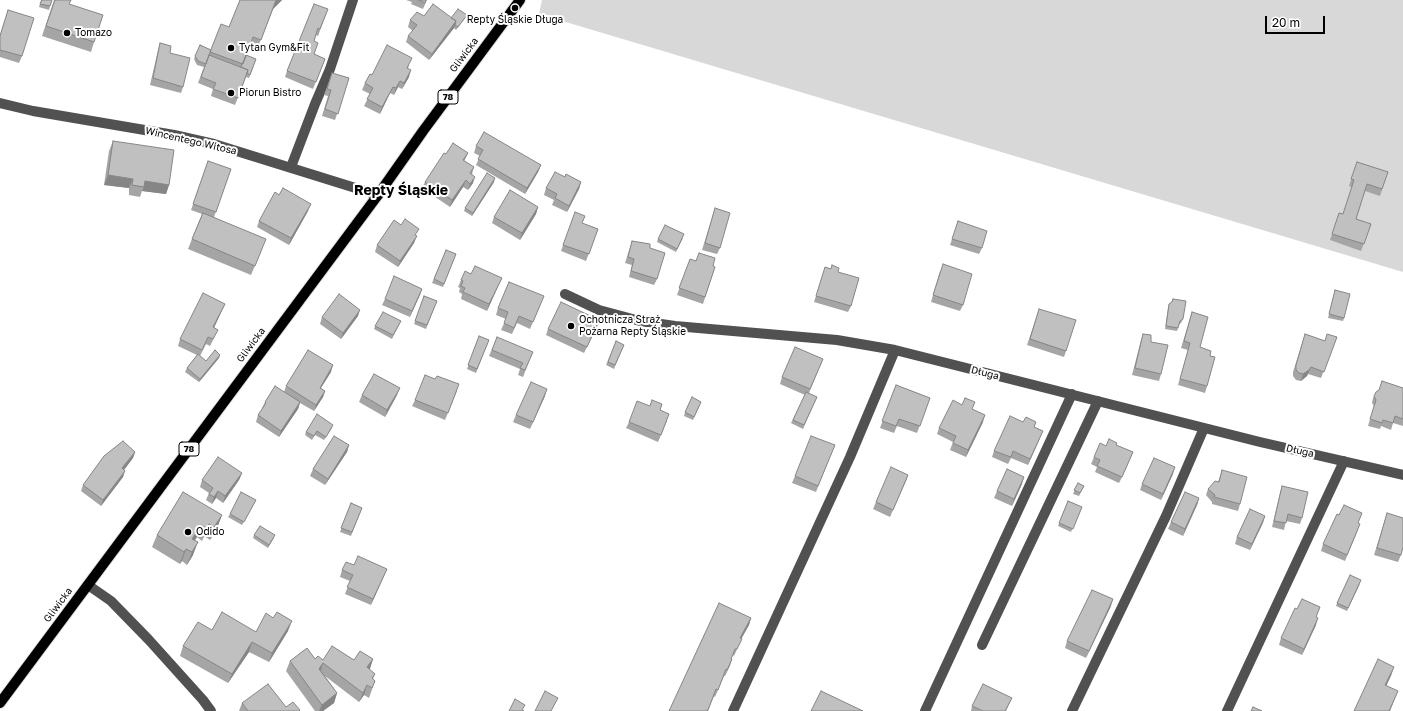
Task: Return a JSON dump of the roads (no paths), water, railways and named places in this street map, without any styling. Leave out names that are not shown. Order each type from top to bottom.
[{"type":"main road","name":"Gliwicka","points":[[0,704],[378,195],[423,131],[520,0]]},
{"type":"street","points":[[291,167],[330,69],[354,0]]},
{"type":"street","name":"Wincentego Witosa","points":[[0,103],[33,111],[201,141],[291,167],[378,195]]},
{"type":"street","name":"Długa","points":[[566,294],[599,310],[640,321],[675,326],[837,340],[895,350],[1204,428],[1403,475]]},
{"type":"street","points":[[733,711],[850,457],[895,350]]},
{"type":"street","points":[[925,711],[1072,394]]},
{"type":"street","points":[[982,645],[1098,401]]},
{"type":"street","points":[[1072,711],[1166,516],[1204,428]]},
{"type":"street","points":[[1227,711],[1344,461]]},
{"type":"street","points":[[88,585],[111,601],[149,640],[203,700],[210,711]]},
{"type":"place","name":"Repty Śląskie Długa","points":[[515,8]]},
{"type":"place","name":"Tomazo","points":[[67,33]]},
{"type":"place","name":"Tytan Gym&Fit","points":[[231,48]]},
{"type":"place","name":"Piorun Bistro","points":[[231,93]]},
{"type":"place","name":"Ochotnicza Straż Pożarna Repty Śląskie","points":[[571,326]]},
{"type":"place","name":"Odido","points":[[188,532]]},
{"type":"district","name":"Repty Śląskie","points":[[401,191]]}]
